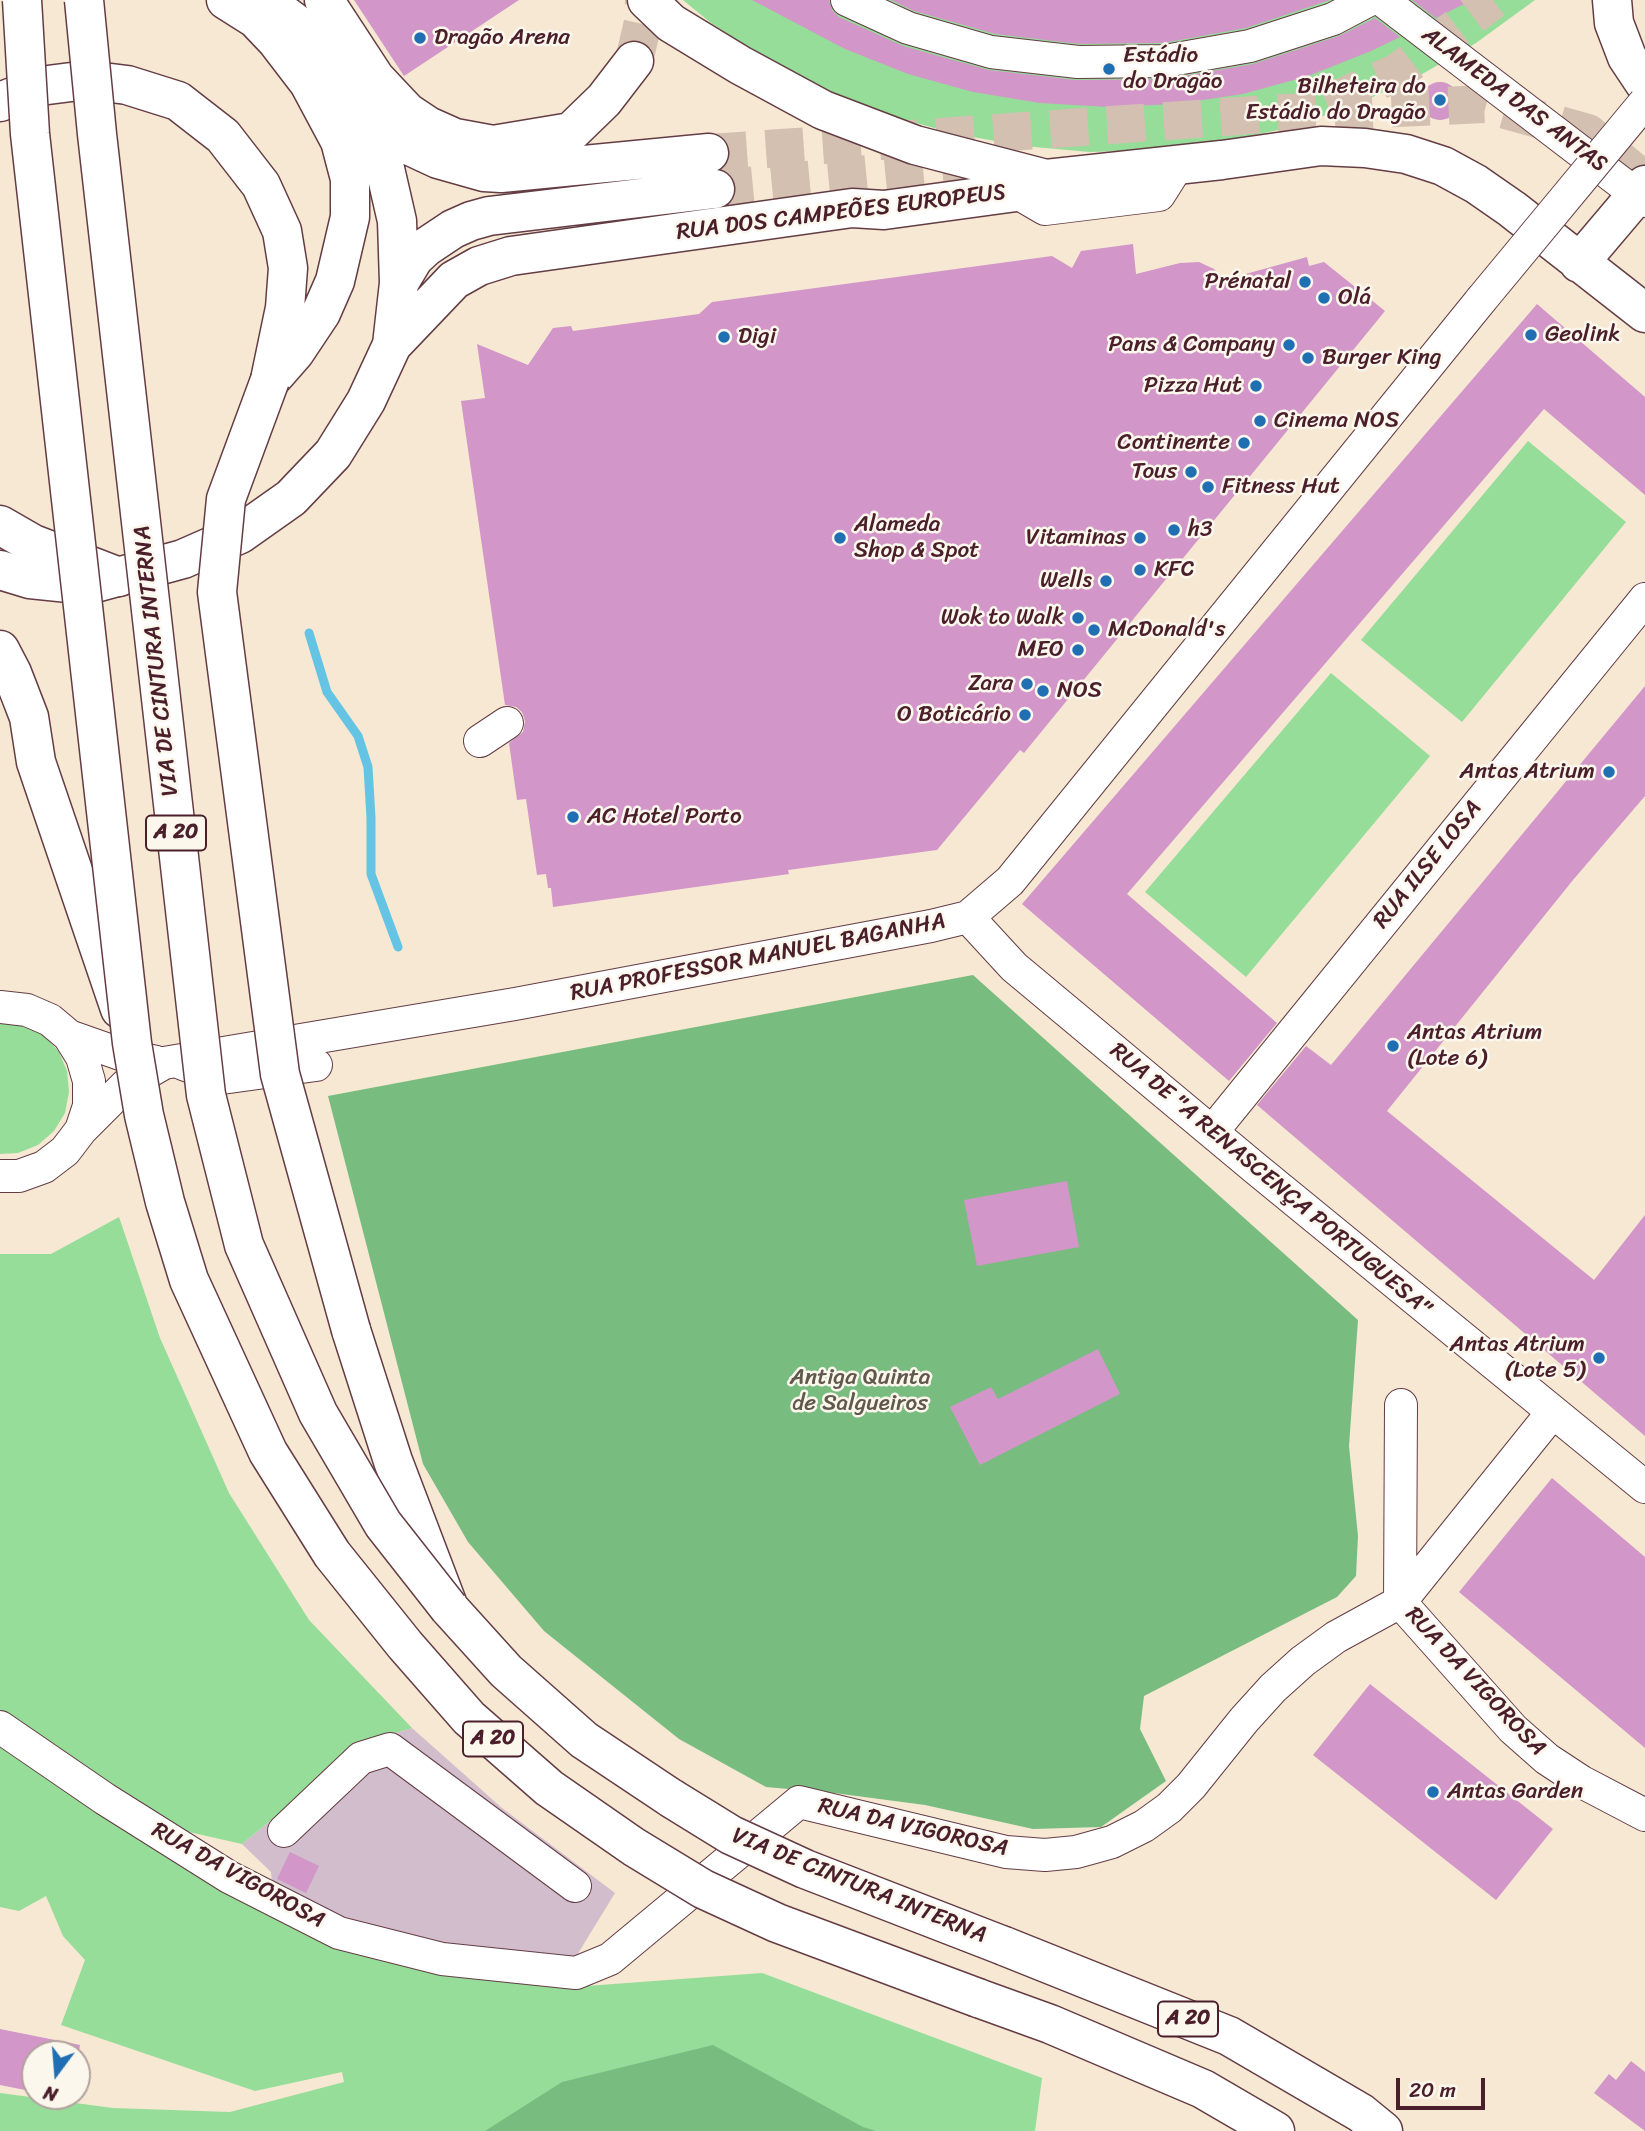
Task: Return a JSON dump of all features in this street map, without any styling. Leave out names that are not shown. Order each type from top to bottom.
[{"type":"main road","name":"A 20","points":[[22,0],[30,134],[132,1043],[144,1115],[165,1202],[189,1280],[268,1452],[332,1554],[405,1645],[469,1718],[549,1788],[634,1847],[704,1889],[777,1923],[1050,2024],[1203,2089],[1275,2131]]},
{"type":"main road","name":"VIA DE CINTURA INTERNA","points":[[84,0],[206,1095],[244,1245],[318,1413],[383,1524],[449,1608],[506,1671],[584,1740],[731,1835],[804,1869],[1229,2036],[1372,2122],[1402,2131]]},
{"type":"main road","points":[[226,0],[256,19],[309,83],[340,141],[351,179],[350,217],[335,281],[321,313],[302,342],[270,380]]},
{"type":"main road","points":[[0,570],[30,579],[89,584],[183,559],[240,534],[290,498],[333,454],[366,401],[393,345],[399,283],[397,221],[383,160],[357,103],[324,52],[294,22],[264,0]]},
{"type":"main road","points":[[324,0],[375,78],[407,112],[428,126],[455,138],[494,145],[571,132]]},
{"type":"main road","points":[[647,0],[671,23],[740,65],[823,110],[1031,186]]},
{"type":"main road","points":[[1612,0],[1614,23],[1627,57],[1645,84]]},
{"type":"main road","points":[[500,173],[571,132],[604,100],[634,61]]},
{"type":"main road","points":[[0,102],[40,86],[87,80],[127,85],[178,101],[223,136],[261,185],[282,231],[288,268],[285,308],[270,380],[226,499],[217,592],[280,1074],[351,1330],[393,1461],[449,1608]]},
{"type":"main road","points":[[357,103],[410,146],[468,169],[500,173],[712,171],[471,221],[426,247],[414,258],[399,283]]},
{"type":"main road","name":"RUA DOS CAMPEÕES EUROPEUS","points":[[393,345],[454,280],[480,266],[511,256],[852,208],[884,210],[1031,186],[1321,146],[1365,148],[1406,155],[1443,166],[1476,184],[1512,209],[1589,270]]},
{"type":"main road","points":[[1643,201],[1589,270],[1645,313]]},
{"type":"main road","points":[[0,525],[33,544],[119,577]]},
{"type":"main road","points":[[0,650],[29,717],[36,762],[132,1043]]},
{"type":"main road","points":[[0,703],[36,762]]},
{"type":"street","points":[[847,0],[908,28],[991,51],[1078,62],[1165,61],[1251,46],[1333,19],[1369,0]]},
{"type":"street","name":"ALAMEDA DAS ANTAS","points":[[1382,0],[1643,201]]},
{"type":"street","name":"RUA PROFESSOR MANUEL BAGANHA","points":[[69,1036],[123,1055],[170,1062],[515,1004],[968,917],[1010,881],[1645,102]]},
{"type":"street","name":"RUA ILSE LOSA","points":[[1212,1132],[1645,599]]},
{"type":"street","points":[[480,741],[507,723]]},
{"type":"street","name":"RUA DE \"A RENASCENÇA PORTUGUESA\"","points":[[968,917],[1014,967],[1645,1488]]},
{"type":"street","points":[[0,1007],[27,1010],[50,1020],[69,1036],[82,1057],[89,1081],[89,1106],[81,1130]]},
{"type":"street","points":[[170,1062],[222,1078],[316,1066]]},
{"type":"street","name":"RUA PROFESSOR MANUEL BAGANHA","points":[[0,1176],[19,1176],[44,1167],[65,1151],[81,1130],[126,1085],[170,1062]]},
{"type":"street","points":[[1399,1602],[1401,1405]]},
{"type":"street","points":[[1399,1602],[1552,1413]]},
{"type":"street","name":"RUA DA VIGOROSA","points":[[0,1727],[105,1799],[229,1877],[339,1933],[442,1959],[576,1973],[610,1959],[799,1802],[1006,1852],[1045,1855],[1076,1852],[1112,1842],[1144,1826],[1169,1808],[1191,1786],[1273,1688],[1303,1661],[1336,1637],[1399,1602],[1513,1729],[1548,1759],[1582,1782],[1645,1815]]},
{"type":"street","points":[[284,1831],[361,1758],[390,1749],[575,1886]]},
{"type":"shaded area","points":[[412,1728],[502,1808],[615,1893],[574,1960],[449,1947],[347,1918],[272,1883],[271,1872],[242,1844],[366,1742]]},
{"type":"green space","name":"Estádio do Dragão","points":[[683,0],[1535,0],[1476,43],[1417,77],[1355,105],[1291,127],[1225,142],[1158,150],[1090,152],[1023,146],[956,134],[891,116],[828,91],[768,60],[711,23]]},
{"type":"green space","points":[[1528,441],[1626,522],[1462,722],[1361,640]]},
{"type":"green space","points":[[1331,673],[1430,756],[1246,977],[1145,892]]},
{"type":"green space","name":"Antiga Quinta de Salgueiros","points":[[973,975],[1358,1320],[1349,1446],[1358,1536],[1356,1576],[1337,1597],[1144,1696],[1140,1729],[1166,1781],[1101,1827],[1033,1829],[925,1805],[766,1787],[679,1739],[544,1631],[468,1542],[423,1464],[328,1096]]},
{"type":"green space","points":[[0,1022],[26,1025],[45,1036],[59,1052],[67,1071],[69,1092],[65,1113],[54,1131],[38,1145],[18,1153],[0,1154]]},
{"type":"green space","points":[[119,1217],[160,1338],[229,1493],[309,1620],[412,1728],[366,1742],[242,1844],[167,1827],[0,1714],[0,1254],[51,1254]]},
{"type":"green space","points":[[0,1738],[195,1875],[333,1946],[410,1968],[573,1987],[762,1973],[1042,2078],[1035,2131],[0,2131],[0,2093],[21,2096],[21,2110],[91,2110],[91,2105],[230,2112],[344,2082],[342,2072],[255,2091],[61,2025],[85,1960],[63,1936],[46,1896],[19,1911],[0,1907]]},
{"type":"green space","points":[[713,2045],[863,2127],[876,2131],[485,2131],[562,2082]]},
{"type":"building","name":"Dragão Arena","points":[[354,0],[519,0],[404,76]]},
{"type":"building","points":[[752,0],[829,0],[832,10],[839,17],[903,46],[989,70],[1076,80],[1165,79],[1253,64],[1339,36],[1375,18],[1400,37],[1308,76],[1243,94],[1176,104],[1108,107],[1040,103],[973,92],[908,74],[845,49]]},
{"type":"building","points":[[891,0],[1330,0],[1246,28],[1163,43],[1079,44],[995,34],[914,11]]},
{"type":"building","points":[[1412,0],[1472,0],[1436,18]]},
{"type":"building","name":"Bilheteira do Estádio do Dragão","points":[[1440,82],[1453,88],[1459,101],[1453,114],[1440,120],[1427,114],[1421,101],[1427,88]]},
{"type":"building","name":"Alameda Shop & Spot","points":[[1133,244],[1136,274],[1180,263],[1199,262],[1214,269],[1224,280],[1307,257],[1309,266],[1324,262],[1385,311],[1024,753],[1020,750],[937,850],[553,907],[546,874],[537,875],[526,799],[517,800],[509,743],[523,732],[525,721],[522,712],[516,707],[505,705],[461,401],[485,398],[477,344],[528,365],[553,328],[571,326],[573,331],[699,314],[712,302],[1052,256],[1072,268],[1081,251]]},
{"type":"building","points":[[1537,304],[1645,397],[1645,495],[1544,409],[1127,894],[1277,1023],[1229,1081],[1022,904]]},
{"type":"building","points":[[1645,686],[1645,796],[1573,880],[1387,1111],[1594,1280],[1645,1215],[1645,1436],[1257,1105],[1306,1046],[1331,1065]]},
{"type":"building","points":[[1067,1181],[1079,1247],[977,1266],[964,1200]]},
{"type":"building","points":[[1098,1349],[1120,1394],[980,1465],[950,1407],[991,1387],[998,1399]]},
{"type":"building","points":[[1552,1478],[1645,1557],[1645,1748],[1459,1592]]},
{"type":"building","name":"Antas Garden","points":[[1370,1684],[1553,1829],[1496,1900],[1313,1755]]},
{"type":"building","points":[[290,1852],[319,1866],[306,1893],[277,1879]]},
{"type":"building","points":[[0,2029],[55,2040],[21,2040],[21,2089],[0,2085]]},
{"type":"building","points":[[1631,2061],[1645,2072],[1645,2131],[1594,2093],[1609,2074],[1616,2080]]},
{"type":"waterway","points":[[309,633],[327,692],[358,736],[368,767],[371,874],[398,947]]},
{"type":"tunnel","points":[[634,61],[643,22],[644,0]]},
{"type":"tunnel","points":[[1327,104],[1398,72],[1493,0]]},
{"type":"tunnel","points":[[709,153],[1268,114],[1484,104],[1588,133],[1645,181]]},
{"type":"tunnel","points":[[715,189],[981,163]]},
{"type":"place","name":"Dragão Arena","points":[[420,38]]},
{"type":"place","name":"Estádio do Dragão","points":[[1109,69]]},
{"type":"place","name":"Bilheteira do Estádio do Dragão","points":[[1440,100]]},
{"type":"place","name":"Prénatal","points":[[1305,282]]},
{"type":"place","name":"Olá","points":[[1324,298]]},
{"type":"place","name":"Geolink","points":[[1531,335]]},
{"type":"place","name":"Digi","points":[[724,337]]},
{"type":"place","name":"Pans & Company","points":[[1289,345]]},
{"type":"place","name":"Burger King","points":[[1308,358]]},
{"type":"place","name":"Pizza Hut","points":[[1256,386]]},
{"type":"place","name":"Cinema NOS","points":[[1260,421]]},
{"type":"place","name":"Continente","points":[[1244,443]]},
{"type":"place","name":"Tous","points":[[1191,472]]},
{"type":"place","name":"Fitness Hut","points":[[1208,487]]},
{"type":"place","name":"h3","points":[[1174,530]]},
{"type":"place","name":"Alameda Shop & Spot","points":[[840,538]]},
{"type":"place","name":"Vitaminas","points":[[1140,538]]},
{"type":"place","name":"KFC","points":[[1140,570]]},
{"type":"place","name":"Wells","points":[[1106,581]]},
{"type":"place","name":"Wok to Walk","points":[[1078,618]]},
{"type":"place","name":"McDonald's","points":[[1094,630]]},
{"type":"place","name":"MEO","points":[[1078,650]]},
{"type":"place","name":"Zara","points":[[1027,684]]},
{"type":"place","name":"NOS","points":[[1043,691]]},
{"type":"place","name":"O Boticário","points":[[1025,715]]},
{"type":"place","name":"Antas Atrium","points":[[1609,772]]},
{"type":"place","name":"AC Hotel Porto","points":[[573,817]]},
{"type":"place","name":"Antas Atrium (Lote 6)","points":[[1393,1046]]},
{"type":"place","name":"Antas Atrium (Lote 5)","points":[[1599,1358]]},
{"type":"place","name":"Antas Garden","points":[[1433,1792]]}]
